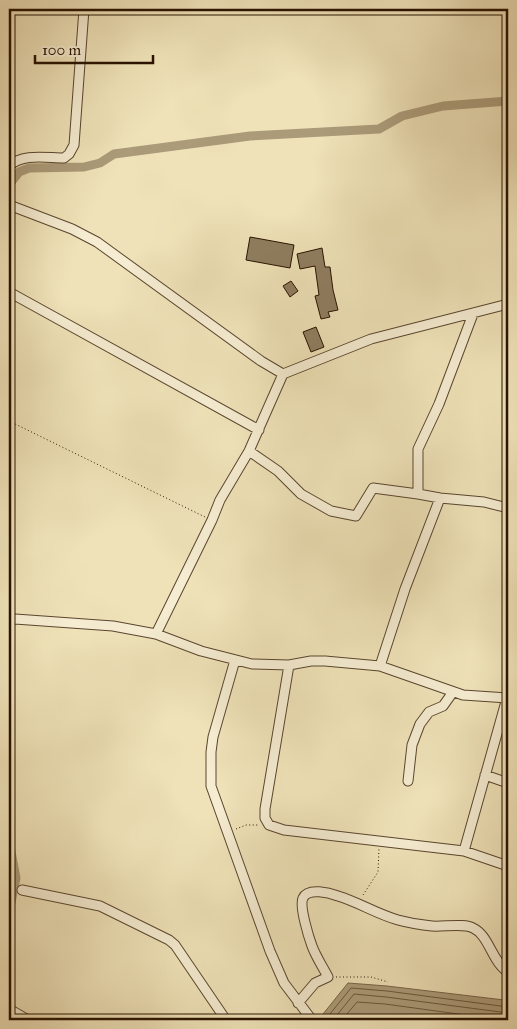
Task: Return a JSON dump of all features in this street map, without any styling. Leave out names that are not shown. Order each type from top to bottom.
[{"type":"street","points":[[11,161],[24,157],[64,158],[69,154],[74,144],[84,9]]},
{"type":"street","points":[[9,205],[72,229],[97,242],[283,374]]},
{"type":"street","points":[[9,292],[259,430]]},
{"type":"street","points":[[156,634],[220,500],[249,451],[283,374],[371,339],[508,304]]},
{"type":"street","points":[[418,494],[418,450],[439,404],[473,314]]},
{"type":"street","points":[[249,451],[278,471],[302,494],[331,511],[356,516],[373,488],[440,498],[484,502],[508,508]]},
{"type":"street","points":[[380,666],[405,589],[440,498]]},
{"type":"street","points":[[9,620],[113,626],[156,634],[201,651],[252,664],[289,665],[318,661],[380,666],[463,695],[508,698],[464,851]]},
{"type":"street","points":[[235,660],[213,737],[211,786],[270,951],[284,983],[312,1020]]},
{"type":"street","points":[[289,665],[264,809],[265,818],[269,825],[284,830],[464,851],[508,866]]},
{"type":"street","points":[[408,781],[412,745],[420,724],[429,712],[443,706],[453,692]]},
{"type":"street","points":[[485,775],[508,783]]},
{"type":"street","points":[[22,890],[100,906],[169,940],[175,945],[226,1020]]},
{"type":"street","points":[[298,1003],[315,983],[328,977],[312,946],[302,906],[303,898],[307,894],[321,892],[338,896],[397,919],[415,923],[432,926],[472,927],[481,933],[492,954],[508,972]]},
{"type":"street","points":[[9,1009],[28,1020]]},
{"type":"path","points":[[9,421],[212,520]]},
{"type":"path","points":[[226,832],[246,824],[269,825]]},
{"type":"path","points":[[356,904],[378,872],[379,840]]},
{"type":"path","points":[[328,977],[371,977],[388,982]]},
{"type":"water","points":[[348,983],[504,1000],[508,1003],[508,1020],[320,1020]]},
{"type":"building","points":[[250,237],[294,245],[290,268],[246,260]]},
{"type":"building","points":[[322,248],[325,267],[330,267],[338,310],[328,312],[330,317],[321,319],[315,296],[319,295],[315,266],[300,269],[297,254]]},
{"type":"building","points":[[291,281],[298,291],[290,297],[283,286]]},
{"type":"building","points":[[316,327],[324,347],[311,352],[303,332]]},
{"type":"waterway","points":[[9,185],[19,172],[29,168],[84,167],[100,163],[114,154],[250,136],[379,129],[402,116],[443,106],[508,101]]},
{"type":"waterway","points":[[9,785],[9,841],[16,878],[9,912]]}]
